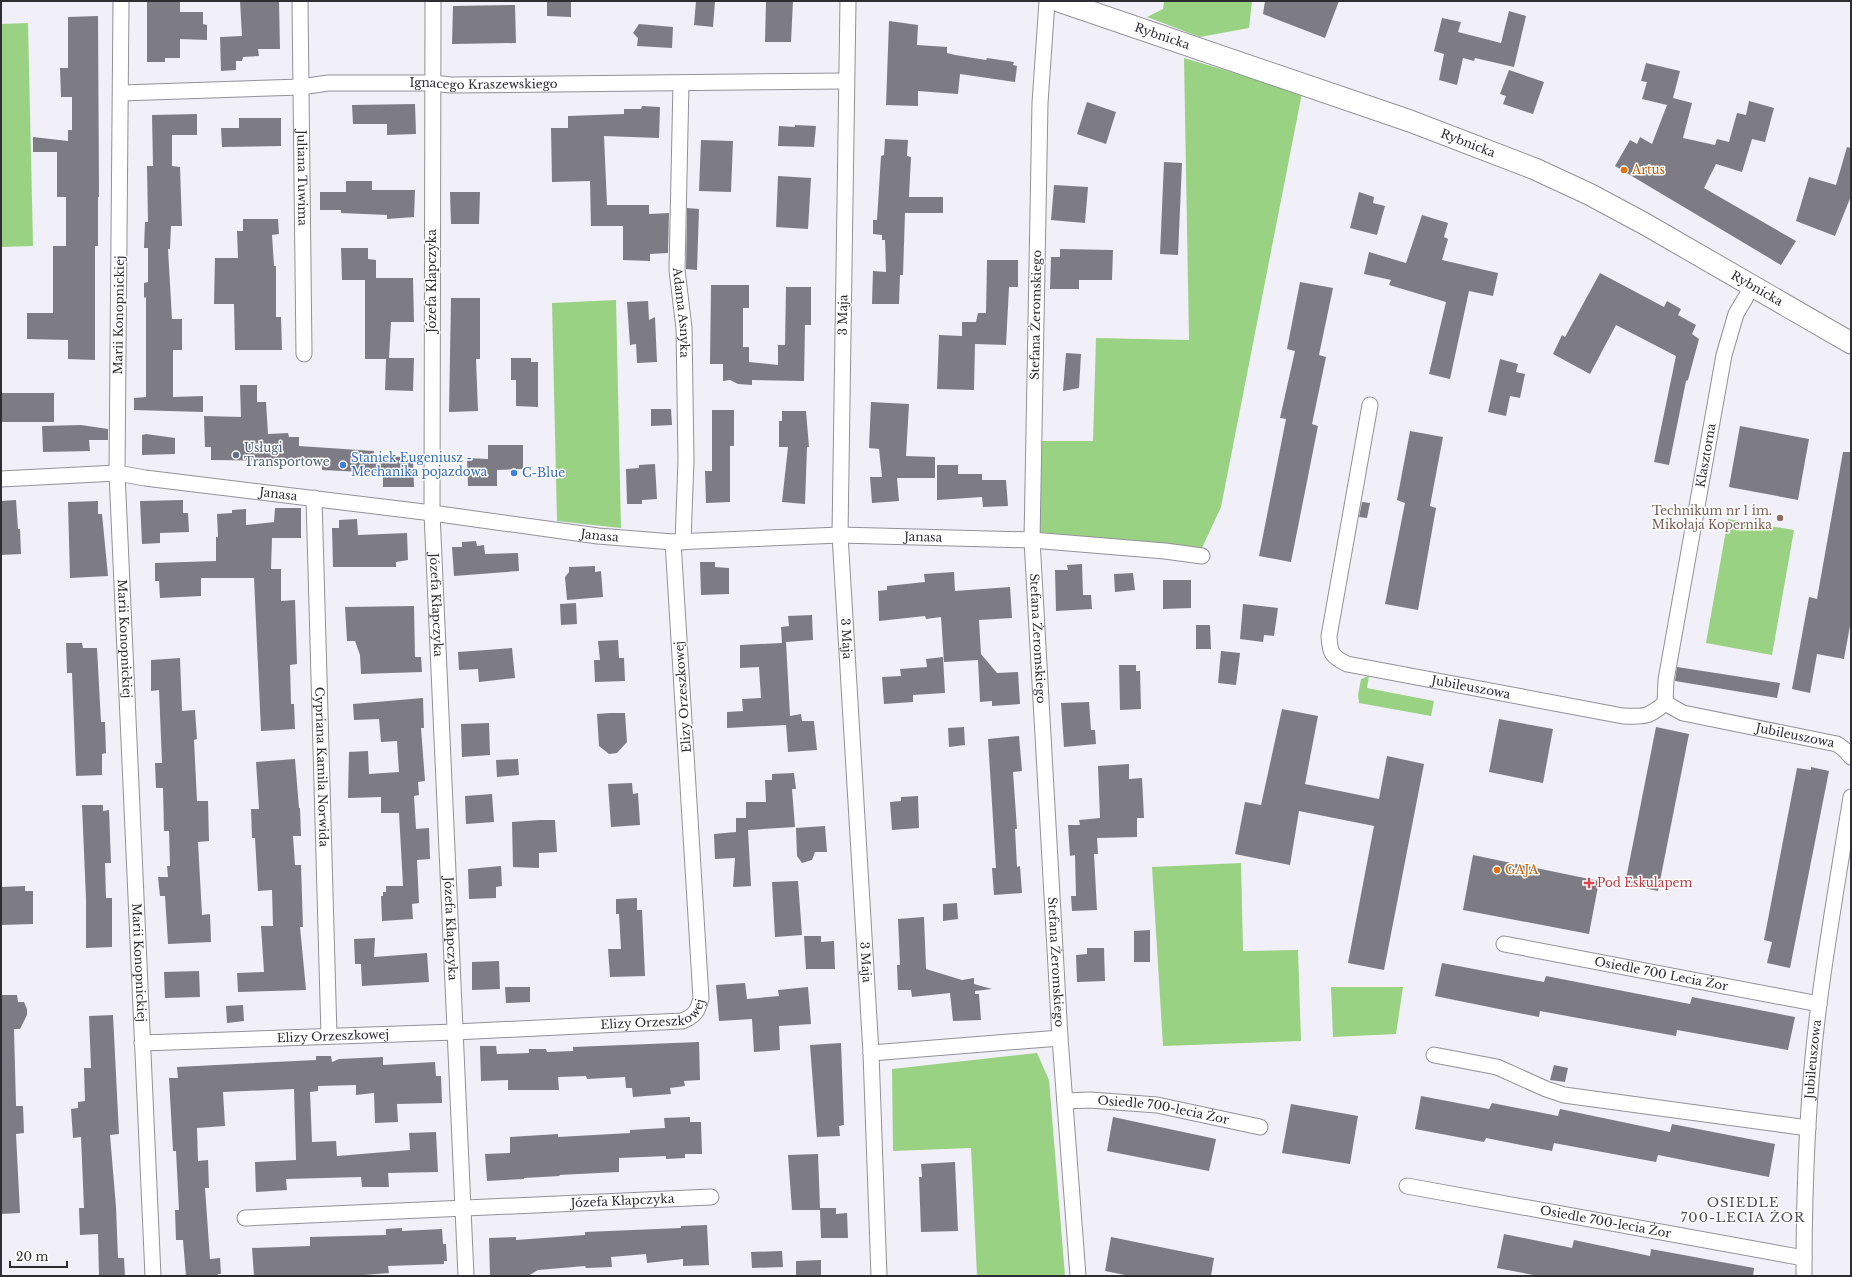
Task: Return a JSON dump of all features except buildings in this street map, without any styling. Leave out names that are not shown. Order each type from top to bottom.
[{"type":"street","name":"Marii Konopnickiej","points":[[121,1],[117,473],[153,1276]]},
{"type":"street","name":"Juliana Tuwima","points":[[300,1],[304,354]]},
{"type":"street","name":"Józefa Kłapczyka","points":[[433,1],[432,513],[466,1276]]},
{"type":"street","name":"3 Maja","points":[[848,1],[840,535],[871,1053],[879,1276]]},
{"type":"street","name":"Stefana Żeromskiego","points":[[1047,1],[1040,103],[1032,540],[1060,1038],[1078,1276]]},
{"type":"street","name":"Rybnicka","points":[[1059,1],[1410,121],[1535,169],[1612,206],[1851,343]]},
{"type":"street","name":"Ignacego Kraszewskiego","points":[[121,93],[301,87],[328,83],[432,83],[451,86],[846,81]]},
{"type":"street","name":"Adama Asnyka","points":[[678,542],[686,460],[684,328],[677,270],[681,83]]},
{"type":"street","name":"Klasztorna","points":[[1665,703],[1666,680],[1724,355],[1736,314],[1752,285]]},
{"type":"street","name":"Jubileuszowa","points":[[1370,404],[1329,636],[1330,649],[1333,656],[1347,664],[1623,716],[1645,717],[1656,712],[1665,703],[1683,713],[1837,744],[1845,750],[1851,758]]},
{"type":"street","name":"Janasa","points":[[1,479],[117,473],[145,478],[432,513],[598,536],[678,542],[840,535],[1032,540],[1165,550],[1202,556]]},
{"type":"street","name":"Cypriana Kamila Norwida","points":[[314,498],[329,1036]]},
{"type":"street","name":"Elizy Orzeszkowej","points":[[142,1043],[455,1032],[682,1021],[691,1018],[697,1012],[701,998],[678,542]]},
{"type":"street","name":"Jubileuszowa","points":[[1804,1276],[1804,1228],[1808,1128],[1819,1004],[1851,797]]},
{"type":"street","name":"Osiedle 700 Lecia Żor","points":[[1504,944],[1819,1004]]},
{"type":"street","points":[[871,1053],[1060,1038]]},
{"type":"street","points":[[1434,1055],[1497,1067],[1546,1089],[1564,1095],[1808,1128]]},
{"type":"street","name":"Osiedle 700-lecia Żor","points":[[1065,1101],[1090,1100],[1157,1105],[1260,1127]]},
{"type":"street","name":"Osiedle 700-lecia Żor","points":[[1407,1186],[1804,1258]]},
{"type":"street","name":"Józefa Kłapczyka","points":[[246,1218],[711,1197]]},
{"type":"green space","points":[[1164,1],[1252,1],[1249,28],[1200,37],[1147,17],[1163,9]]},
{"type":"green space","points":[[28,23],[33,246],[1,247],[1,24]]},
{"type":"green space","points":[[1184,58],[1302,93],[1221,507],[1202,548],[1038,532],[1042,441],[1093,441],[1096,338],[1189,340]]},
{"type":"green space","points":[[616,300],[621,528],[557,521],[552,303]]},
{"type":"green space","points":[[1728,519],[1794,530],[1772,655],[1706,643]]},
{"type":"green space","points":[[1369,676],[1367,688],[1434,701],[1431,716],[1359,703],[1358,695],[1361,679]]},
{"type":"green space","points":[[1241,863],[1243,951],[1298,950],[1301,1041],[1163,1046],[1152,867]]},
{"type":"green space","points":[[1331,987],[1403,987],[1396,1034],[1333,1037]]},
{"type":"green space","points":[[1037,1053],[1049,1080],[1065,1276],[977,1276],[971,1148],[893,1151],[892,1069]]},
{"type":"place","name":"Artus","points":[[1624,170]]},
{"type":"place","name":"Usługi Transportowe","points":[[236,455]]},
{"type":"place","name":"Staniek Eugeniusz - Mechanika pojazdowa","points":[[343,465]]},
{"type":"place","name":"C-Blue","points":[[514,473]]},
{"type":"place","name":"Technikum nr 1 im. Mikołaja Kopernika","points":[[1780,518]]},
{"type":"place","name":"GAJA","points":[[1497,870]]},
{"type":"place","name":"Pod Eskulapem","points":[[1589,883]]},
{"type":"district","name":"OSIEDLE 700-LECIA ŻOR","points":[[1743,1210]]}]
